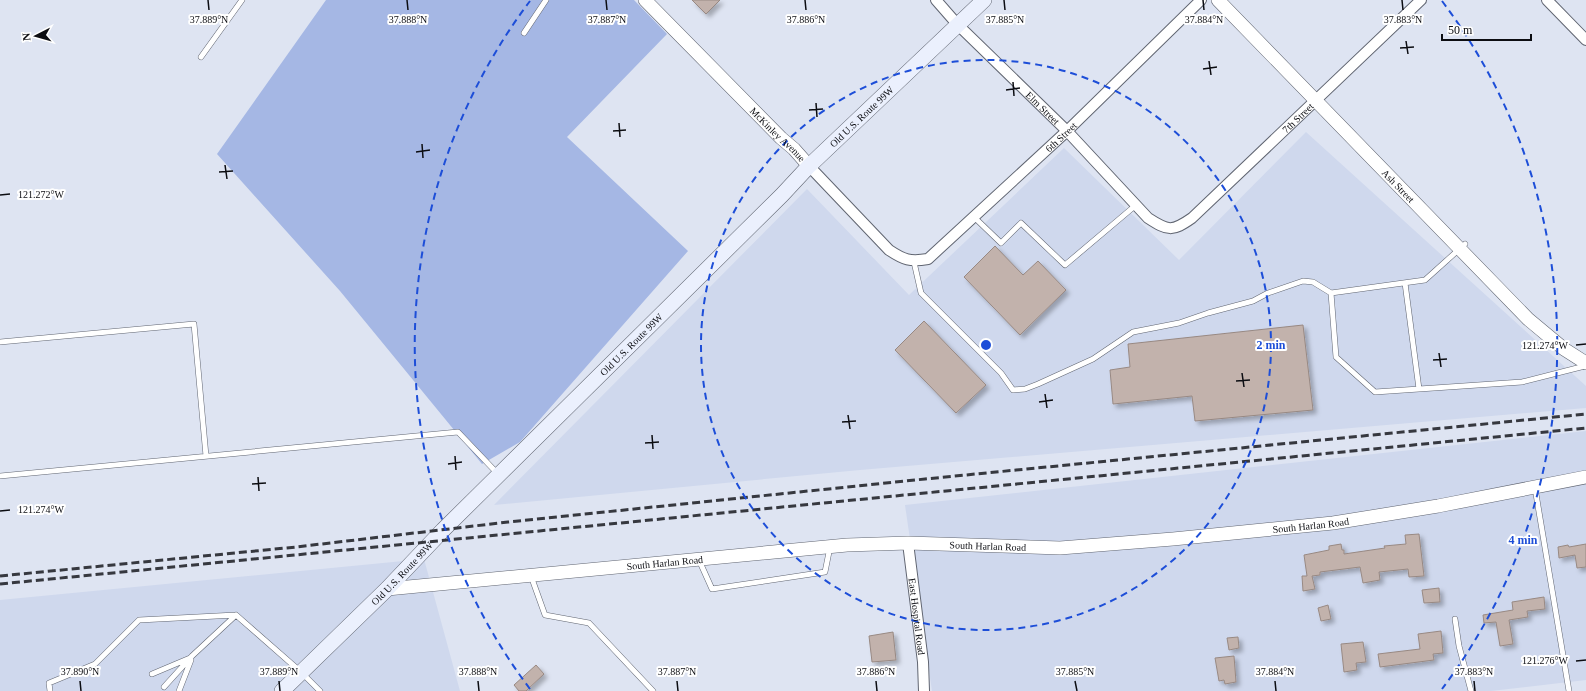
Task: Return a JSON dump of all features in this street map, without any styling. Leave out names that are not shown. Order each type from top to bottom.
[{"type":"main road","name":"Old U.S. Route 99W","points":[[282,691],[387,589],[499,475],[782,195],[809,166],[984,0]]},
{"type":"street","name":"McKinley Avenue","points":[[646,0],[781,138],[794,149],[889,250],[903,259],[914,262]]},
{"type":"street","name":"Elm Street","points":[[936,0],[958,24],[1067,130],[1148,218],[1163,228],[1170,229]]},
{"type":"street","name":"6th Street","points":[[914,262],[928,259],[1067,130],[1201,0]]},
{"type":"street","name":"Ash Street","points":[[1218,0],[1319,98]]},
{"type":"street","name":"Ash Street","points":[[1227,0],[1319,98],[1463,246],[1533,313],[1568,343],[1586,355]]},
{"type":"street","name":"7th Street","points":[[1170,229],[1181,226],[1192,218],[1421,0]]},
{"type":"street","points":[[1547,0],[1586,40]]},
{"type":"street","name":"Ash Street","points":[[1463,246],[1528,319],[1564,349],[1586,364]]},
{"type":"street","name":"South Harlan Road","points":[[387,589],[830,546],[908,543],[1060,548],[1174,540],[1333,523],[1438,506],[1586,477]]},
{"type":"street","name":"East Hospital Road","points":[[908,543],[923,662],[924,691]]},
{"type":"lane","points":[[201,57],[242,0]]},
{"type":"lane","points":[[524,33],[546,0]]},
{"type":"lane","points":[[974,217],[1001,243],[1021,223],[1065,265],[1136,206]]},
{"type":"lane","points":[[914,262],[921,293],[1001,373],[1014,390],[1038,384],[1093,359],[1133,332],[1179,323],[1208,313],[1254,301],[1268,293],[1303,281],[1313,282],[1331,293],[1425,280],[1463,246]]},
{"type":"lane","points":[[1405,283],[1419,389]]},
{"type":"lane","points":[[1331,293],[1336,357],[1375,392],[1522,382],[1586,364]]},
{"type":"lane","points":[[0,342],[194,324],[206,456]]},
{"type":"lane","points":[[0,476],[458,432],[499,475]]},
{"type":"lane","points":[[1535,487],[1569,691]]},
{"type":"lane","points":[[699,559],[712,589],[825,572],[830,546]]},
{"type":"lane","points":[[530,575],[545,615],[590,623],[653,691]]},
{"type":"lane","points":[[164,687],[192,656],[236,615]]},
{"type":"lane","points":[[50,691],[49,683],[95,664],[139,620],[236,615],[301,672],[320,691]]},
{"type":"lane","points":[[1455,619],[1459,646],[1471,691]]},
{"type":"lane","points":[[152,674],[192,656]]},
{"type":"lane","points":[[179,691],[192,656]]},
{"type":"shaded area","points":[[326,0],[634,0],[667,34],[567,137],[688,251],[520,442],[482,464],[340,291],[217,154]]},
{"type":"shaded area","points":[[1306,132],[1586,386],[1586,408],[860,470],[494,505],[807,189],[909,295],[1064,148],[1179,260]]},
{"type":"shaded area","points":[[1586,431],[1586,680],[1491,691],[932,691],[905,505]]},
{"type":"shaded area","points":[[424,559],[460,691],[0,691],[0,600]]},
{"type":"building","points":[[692,0],[720,0],[706,14]]},
{"type":"building","points":[[995,246],[1023,275],[1038,261],[1066,290],[1020,335],[964,277]]},
{"type":"building","points":[[924,321],[986,385],[956,413],[895,350]]},
{"type":"building","points":[[1303,325],[1313,410],[1195,421],[1192,396],[1113,404],[1110,370],[1130,367],[1128,344]]},
{"type":"building","points":[[1419,534],[1424,576],[1409,577],[1408,569],[1379,572],[1380,580],[1363,583],[1360,567],[1320,572],[1320,575],[1312,576],[1315,589],[1303,591],[1302,576],[1307,576],[1304,555],[1329,550],[1329,546],[1341,544],[1344,554],[1385,548],[1384,546],[1406,544],[1405,535]]},
{"type":"building","points":[[1586,544],[1586,567],[1577,568],[1575,555],[1559,558],[1558,547]]},
{"type":"building","points":[[1439,588],[1440,602],[1424,603],[1422,590]]},
{"type":"building","points":[[1544,597],[1545,609],[1527,611],[1528,617],[1509,620],[1513,644],[1500,646],[1496,622],[1484,623],[1483,615],[1513,610],[1512,602]]},
{"type":"building","points":[[1328,605],[1331,619],[1321,621],[1318,608]]},
{"type":"building","points":[[1441,631],[1443,653],[1433,654],[1434,660],[1380,667],[1378,654],[1420,649],[1418,634]]},
{"type":"building","points":[[893,632],[896,660],[872,662],[869,636]]},
{"type":"building","points":[[1238,637],[1239,648],[1229,650],[1227,638]]},
{"type":"building","points":[[1363,642],[1366,662],[1356,663],[1357,670],[1344,672],[1341,644]]},
{"type":"building","points":[[1234,656],[1236,682],[1225,684],[1224,680],[1219,681],[1215,658]]},
{"type":"building","points":[[536,665],[544,674],[526,691],[519,691],[514,685]]},
{"type":"railway","points":[[0,576],[296,547],[508,522],[925,479],[1586,414]]},
{"type":"railway","points":[[0,584],[1586,428]]}]
